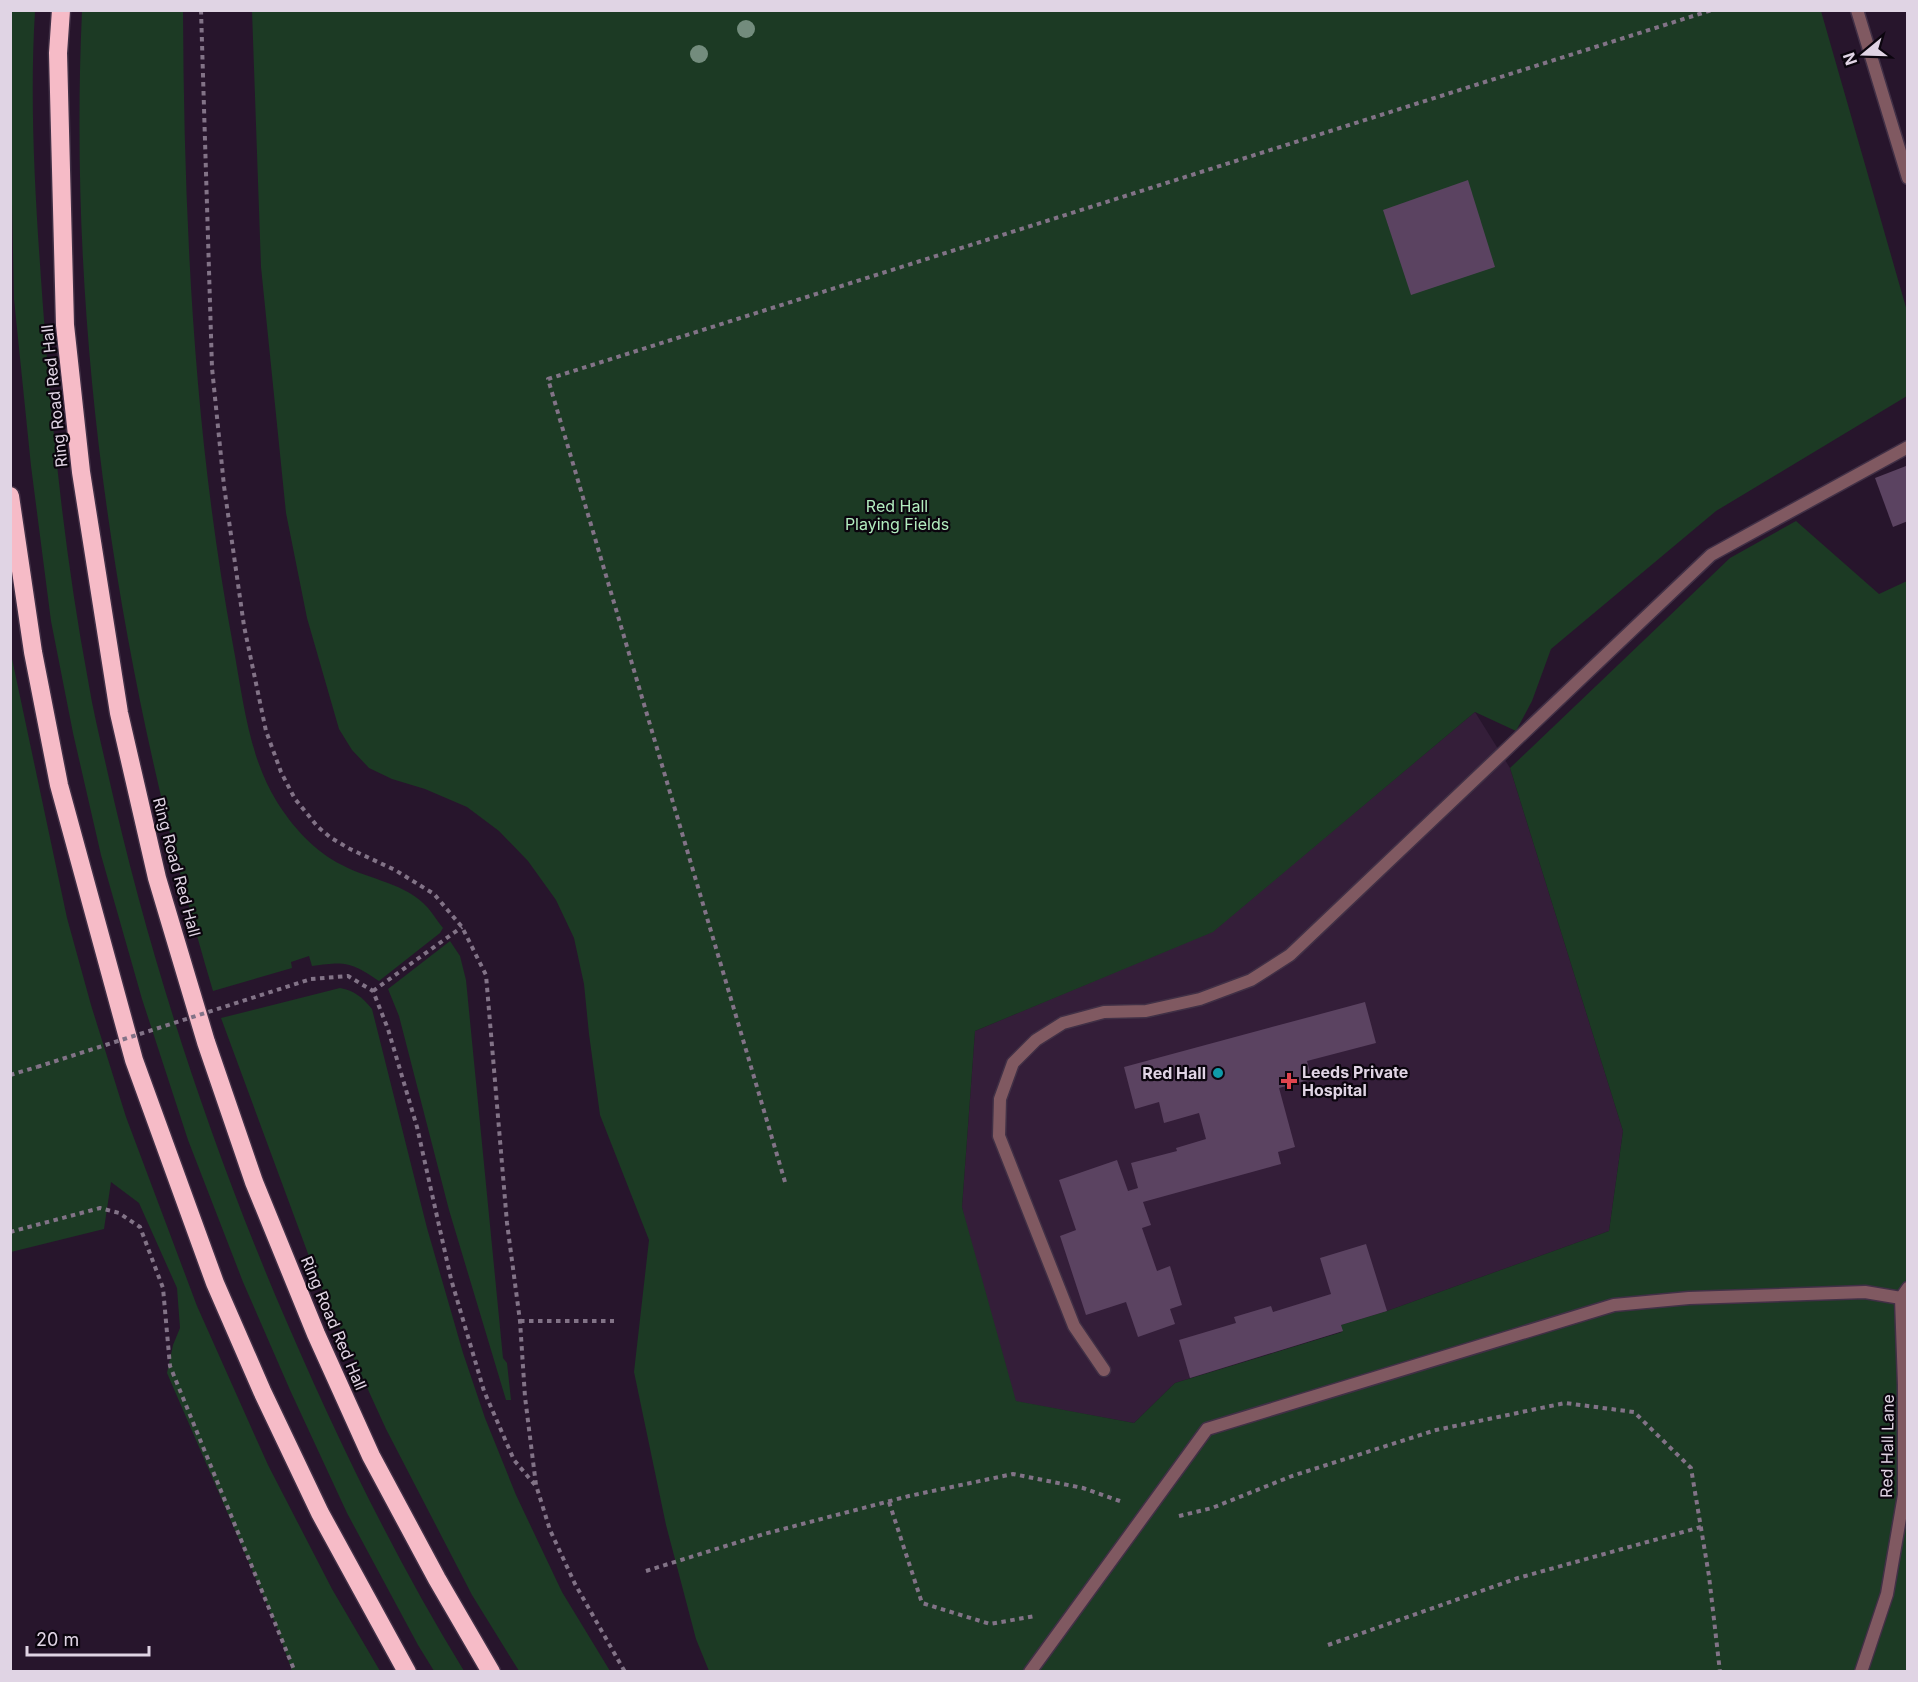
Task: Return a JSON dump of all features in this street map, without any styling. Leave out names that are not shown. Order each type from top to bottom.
[{"type":"highway","name":"Ring Road Red Hall","points":[[61,10],[58,53],[65,325],[81,472],[119,713],[157,878],[206,1042],[254,1182],[316,1334],[371,1456],[436,1579],[491,1671]]},
{"type":"highway","points":[[10,496],[33,652],[59,785],[134,1060],[215,1283],[262,1391],[320,1513],[407,1671]]},
{"type":"street","points":[[1857,10],[1908,178]]},
{"type":"street","points":[[1104,1370],[1074,1326],[999,1136],[1000,1099],[1013,1063],[1036,1040],[1063,1023],[1104,1012],[1146,1011],[1200,999],[1251,980],[1290,955],[1711,555],[1908,447]]},
{"type":"street","points":[[1030,1671],[1207,1429],[1614,1305],[1689,1298],[1865,1292],[1904,1293]]},
{"type":"street","name":"Red Hall Lane","points":[[1861,1671],[1887,1594],[1904,1495],[1904,1293]]},
{"type":"path","points":[[201,10],[212,368],[224,486],[243,626],[266,730],[281,772],[295,799],[318,827],[350,849],[395,870],[434,894],[462,927],[486,975],[507,1223],[520,1322],[525,1397],[536,1485],[550,1530],[575,1584],[625,1671]]},
{"type":"path","points":[[785,1182],[548,379],[1712,10]]},
{"type":"path","points":[[374,991],[462,927]]},
{"type":"path","points":[[10,1075],[311,979],[348,976],[374,991],[388,1029],[417,1127],[451,1279],[484,1391],[514,1460],[536,1485]]},
{"type":"path","points":[[10,1232],[100,1208],[118,1212],[140,1227],[163,1288],[170,1366],[295,1671]]},
{"type":"path","points":[[520,1322],[614,1321]]},
{"type":"path","points":[[646,1571],[764,1534],[889,1502],[1013,1474],[1083,1488],[1171,1518],[1212,1508],[1292,1476],[1436,1430],[1565,1403],[1634,1412],[1690,1468],[1709,1576],[1720,1671]]},
{"type":"path","points":[[889,1502],[922,1603],[990,1624],[1040,1615]]},
{"type":"path","points":[[1328,1644],[1518,1578],[1701,1527]]},
{"type":"shaded area","name":"Leeds Private Hospital","points":[[1475,712],[1510,768],[1623,1131],[1609,1231],[1387,1311],[1341,1325],[1343,1331],[1175,1383],[1134,1423],[1003,1399],[962,1207],[975,1031],[1213,931]]},
{"type":"green space","points":[[11,11],[35,11],[33,122],[36,196],[40,270],[60,494],[92,703],[141,907],[202,1104],[276,1297],[363,1488],[437,1626],[464,1671],[434,1671],[347,1513],[290,1390],[243,1282],[188,1140],[142,999],[101,855],[73,733],[51,621],[31,466],[14,299]]},
{"type":"green space","points":[[82,11],[183,11],[189,250],[200,408],[220,566],[248,726],[267,784],[297,829],[332,860],[409,893],[428,908],[443,928],[440,933],[379,981],[348,964],[312,966],[309,956],[291,962],[292,968],[213,991],[180,872],[151,751],[126,629],[107,506],[92,383],[83,259],[79,135]]},
{"type":"green space","name":"Red Hall Playing Fields","points":[[252,11],[1821,11],[1907,311],[1907,396],[1716,511],[1551,649],[1532,701],[1516,731],[1475,712],[1213,932],[975,1031],[962,1207],[1016,1401],[1134,1423],[1175,1383],[1342,1332],[1341,1325],[1387,1311],[1609,1231],[1623,1131],[1510,768],[1730,558],[1796,521],[1879,594],[1907,581],[1907,1671],[709,1671],[696,1639],[666,1525],[634,1372],[649,1240],[600,1115],[584,984],[574,938],[556,900],[528,861],[499,831],[467,807],[369,768],[352,750],[339,729],[307,618],[286,513],[261,267]]},
{"type":"green space","points":[[11,654],[67,918],[126,1117],[197,1306],[268,1465],[332,1589],[380,1671],[292,1671],[276,1625],[167,1373],[173,1345],[180,1328],[177,1288],[139,1203],[111,1182],[104,1229],[11,1252]]},
{"type":"green space","points":[[450,941],[460,956],[466,980],[503,1358],[507,1363],[511,1400],[506,1400],[449,1210],[399,1016],[388,989]]},
{"type":"green space","points":[[340,988],[358,995],[372,1009],[427,1228],[463,1353],[485,1418],[516,1495],[562,1592],[610,1671],[519,1671],[472,1595],[386,1429],[317,1278],[221,1018]]},
{"type":"building","points":[[1468,180],[1495,267],[1411,295],[1383,210]]},
{"type":"building","points":[[1906,466],[1908,521],[1893,527],[1875,478]]},
{"type":"building","points":[[1365,1002],[1376,1043],[1307,1061],[1312,1079],[1279,1088],[1295,1147],[1278,1152],[1281,1164],[1143,1202],[1151,1225],[1142,1228],[1157,1271],[1170,1266],[1182,1305],[1170,1309],[1175,1324],[1138,1337],[1126,1302],[1086,1315],[1060,1236],[1076,1230],[1059,1180],[1117,1160],[1128,1191],[1138,1188],[1131,1163],[1177,1151],[1176,1148],[1206,1139],[1199,1113],[1164,1123],[1159,1102],[1135,1109],[1124,1067]]},
{"type":"building","points":[[1366,1244],[1387,1311],[1341,1325],[1343,1331],[1190,1378],[1179,1340],[1236,1323],[1234,1317],[1271,1306],[1273,1312],[1331,1294],[1320,1258]]},
{"type":"place","name":"Red Hall","points":[[1218,1073]]},
{"type":"place","name":"Leeds Private Hospital","points":[[1289,1081]]}]
